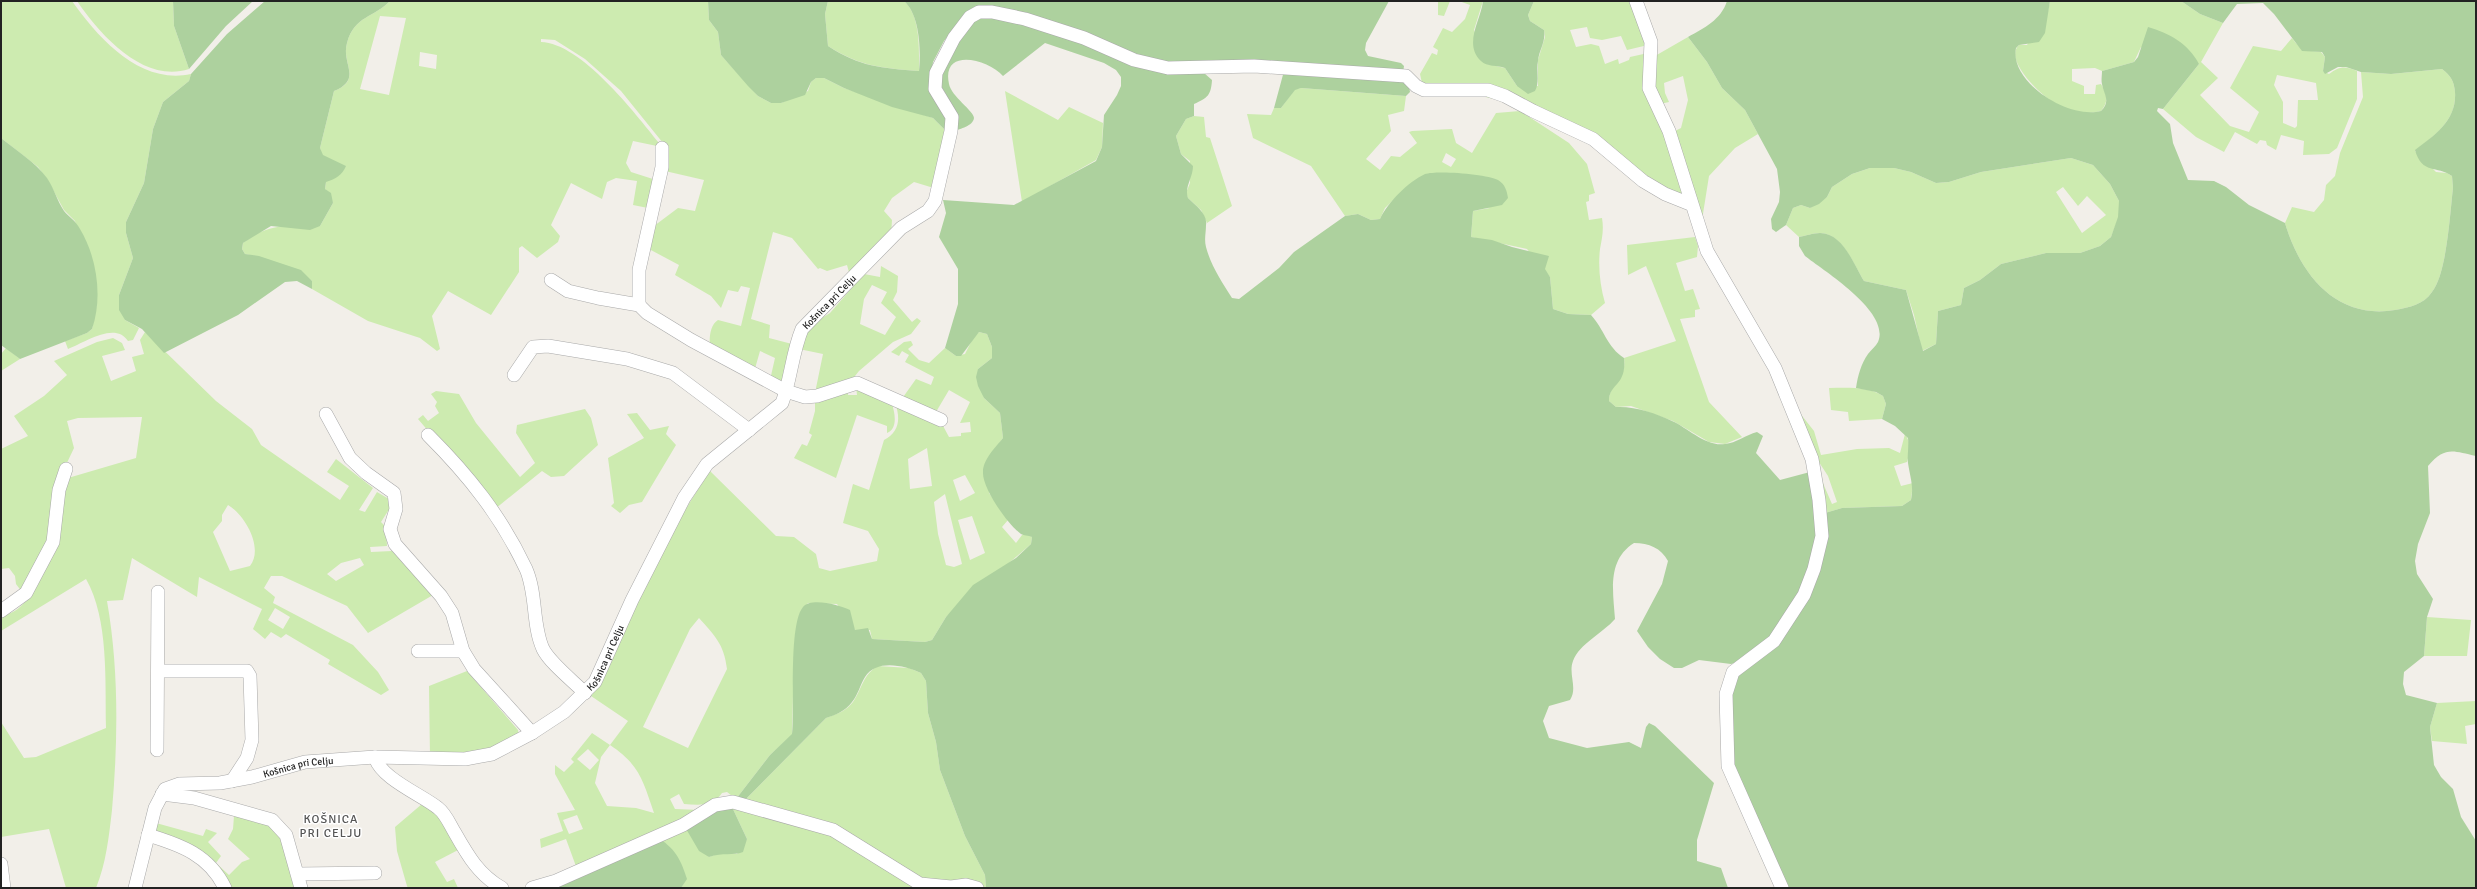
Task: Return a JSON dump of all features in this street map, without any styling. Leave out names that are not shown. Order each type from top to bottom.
[{"type":"street","points":[[1636,1],[1651,42],[1652,53],[1648,76],[1649,88],[1669,131],[1690,204],[1706,251],[1775,368],[1812,459],[1822,516],[1821,545],[1804,595],[1774,641],[1733,672],[1726,694],[1728,766],[1782,888]]},
{"type":"street","name":"Košnica pri Celju","points":[[162,794],[165,789],[179,784],[232,781],[305,762],[375,757],[466,759],[492,754],[532,733],[564,712],[584,693],[595,682],[632,600],[684,498],[707,464],[782,403],[786,391],[794,347],[802,329],[901,228],[914,222],[928,211],[937,193],[952,116],[935,89],[936,73],[954,38],[970,17],[979,12],[992,12],[1084,38],[1134,60],[1168,68],[1254,66],[1384,74],[1406,76],[1411,79],[1416,86],[1424,90],[1488,90],[1593,139],[1643,180],[1665,194],[1690,204]]},
{"type":"street","points":[[639,305],[639,270],[662,167],[662,148]]},
{"type":"street","points":[[551,280],[568,291],[639,305],[648,313],[691,340],[786,391],[805,397],[817,396],[857,383],[941,420]]},
{"type":"street","points":[[514,374],[533,347],[548,346],[627,359],[673,373],[749,430]]},
{"type":"street","points":[[326,414],[350,458],[366,473],[394,493],[396,508],[390,528],[392,538],[441,596],[452,612],[463,651],[474,669],[532,733]]},
{"type":"street","points":[[428,435],[462,469],[490,506],[526,570],[533,592],[544,650],[584,693]]},
{"type":"street","points":[[1,611],[26,593],[53,542],[59,490],[66,469]]},
{"type":"street","points":[[157,750],[158,592]]},
{"type":"street","points":[[418,651],[463,651]]},
{"type":"street","points":[[158,671],[247,671],[250,676],[252,740],[247,758],[232,781]]},
{"type":"street","points":[[375,757],[377,763],[396,781],[439,809],[478,870],[489,881],[502,888]]},
{"type":"street","points":[[135,888],[155,808],[162,794],[194,798],[272,820],[286,835],[302,888]]},
{"type":"street","points":[[532,888],[556,881],[683,825],[715,805],[733,802],[833,830],[920,884],[951,887],[966,885],[977,888]]},
{"type":"street","points":[[148,835],[174,843],[203,858],[225,888]]},
{"type":"street","points":[[1,864],[4,888]]},
{"type":"street","points":[[298,874],[375,873]]},
{"type":"green space","points":[[1,1],[72,1],[108,44],[122,56],[138,66],[155,73],[172,76],[191,74],[189,81],[163,102],[153,129],[144,183],[126,222],[126,233],[133,258],[119,295],[125,320],[139,328],[133,340],[128,341],[122,335],[108,333],[99,335],[68,349],[65,341],[87,333],[92,329],[97,303],[75,221],[64,210],[47,179],[38,167],[1,138]]},
{"type":"green space","points":[[77,1],[173,1],[174,26],[189,69],[172,72],[156,69],[140,63],[111,41],[98,28]]},
{"type":"green space","points":[[173,1],[253,1],[226,26],[189,69],[174,26]]},
{"type":"green space","points":[[265,1],[390,1],[378,11],[360,22],[350,34],[347,43],[346,51],[349,76],[343,86],[334,91],[320,148],[323,155],[346,166],[343,172],[333,180],[326,182],[325,189],[331,193],[333,203],[320,226],[310,230],[271,226],[243,243],[242,249],[245,254],[259,256],[301,270],[312,281],[312,289],[297,281],[285,282],[238,315],[164,353],[142,329],[125,320],[119,310],[119,295],[133,258],[126,233],[126,222],[144,183],[153,129],[163,102],[189,81],[191,74],[227,34]]},
{"type":"green space","points":[[390,1],[708,1],[709,20],[718,32],[721,55],[758,96],[771,103],[781,103],[808,91],[811,82],[816,78],[824,78],[844,88],[933,118],[947,132],[937,189],[914,182],[892,198],[884,211],[892,220],[891,235],[850,276],[847,265],[827,271],[820,268],[818,269],[792,238],[773,232],[751,319],[770,325],[769,338],[792,344],[783,383],[770,380],[775,358],[760,351],[754,372],[710,347],[710,336],[715,322],[718,320],[741,326],[750,288],[741,286],[738,292],[728,290],[721,308],[711,296],[675,275],[679,265],[649,249],[654,226],[678,208],[695,211],[704,180],[665,171],[663,143],[621,91],[585,59],[555,40],[541,39],[541,42],[557,45],[590,66],[622,98],[659,143],[657,146],[633,141],[626,163],[631,172],[656,180],[648,208],[633,205],[637,181],[616,178],[607,182],[602,199],[571,183],[551,225],[560,236],[558,242],[537,258],[522,246],[519,248],[519,272],[491,315],[448,291],[432,316],[440,349],[437,351],[420,338],[368,321],[312,289],[312,281],[271,261],[245,254],[242,249],[243,243],[262,231],[271,228],[289,226],[320,226],[333,203],[325,189],[326,182],[320,148],[334,91],[343,87],[349,76],[346,50],[347,43],[350,34],[360,22]],"holes":[[[380,16],[406,18],[389,95],[360,89]],[[420,52],[437,55],[436,69],[419,66]]]},
{"type":"green space","points":[[708,1],[828,1],[825,14],[828,46],[850,58],[871,65],[893,69],[919,71],[920,54],[916,24],[909,7],[904,1],[1389,1],[1366,43],[1365,50],[1368,56],[1401,63],[1404,66],[1403,73],[1168,63],[1136,56],[1082,33],[999,7],[980,5],[967,12],[944,41],[933,62],[931,76],[947,120],[947,132],[933,118],[892,107],[844,88],[824,78],[816,78],[811,82],[805,95],[781,103],[771,103],[758,96],[721,55],[718,32],[709,20]]},
{"type":"green space","points":[[828,1],[904,1],[910,7],[916,24],[919,44],[919,71],[872,65],[851,58],[828,46],[825,14]]},
{"type":"green space","points":[[1438,1],[1450,1],[1444,16],[1438,15]]},
{"type":"green space","points":[[1459,1],[1483,1],[1474,30],[1487,64],[1505,68],[1517,86],[1538,86],[1538,60],[1545,37],[1544,30],[1530,21],[1528,15],[1534,1],[1633,1],[1648,45],[1627,50],[1621,36],[1602,40],[1590,38],[1587,27],[1570,30],[1576,47],[1591,44],[1599,46],[1605,64],[1618,59],[1619,64],[1629,60],[1630,57],[1648,53],[1645,75],[1675,158],[1676,175],[1683,190],[1682,197],[1535,108],[1422,83],[1420,74],[1432,53],[1437,55],[1438,50],[1433,47],[1443,28],[1452,32],[1465,19],[1470,5]]},
{"type":"green space","points":[[1483,1],[1534,1],[1528,15],[1530,21],[1544,30],[1535,91],[1528,94],[1517,86],[1505,68],[1483,63],[1476,54],[1473,47],[1474,32]]},
{"type":"green space","points":[[1727,1],[2050,1],[2045,33],[2039,42],[2019,45],[2016,48],[2016,61],[2022,73],[2031,85],[2044,96],[2073,110],[2088,112],[2101,111],[2106,104],[2102,83],[2102,71],[2134,62],[2138,57],[2148,27],[2163,32],[2184,45],[2199,64],[2163,109],[2158,108],[2157,111],[2170,124],[2173,143],[2188,180],[2214,181],[2226,187],[2249,205],[2285,223],[2300,260],[2311,276],[2324,289],[2338,300],[2355,308],[2374,311],[2395,310],[2420,303],[2432,292],[2437,283],[2444,257],[2449,227],[2453,188],[2452,176],[2426,166],[2418,158],[2415,150],[2430,139],[2448,119],[2455,102],[2455,88],[2452,79],[2442,69],[2391,74],[2361,72],[2346,67],[2338,67],[2325,74],[2323,71],[2325,57],[2322,52],[2302,51],[2274,14],[2263,3],[2237,4],[2223,23],[2200,14],[2181,1],[2476,1],[2476,456],[2455,452],[2445,453],[2439,455],[2428,466],[2430,513],[2418,544],[2415,561],[2417,574],[2433,599],[2427,617],[2424,656],[2404,672],[2403,684],[2406,695],[2437,703],[2430,727],[2434,765],[2441,777],[2453,789],[2461,817],[2476,841],[2476,888],[1787,888],[1732,762],[1731,692],[1736,679],[1793,618],[1825,513],[1842,508],[1902,506],[1911,500],[1912,490],[1908,460],[1908,438],[1895,426],[1882,419],[1886,404],[1883,396],[1876,392],[1856,388],[1863,362],[1878,342],[1879,330],[1875,318],[1854,293],[1805,256],[1799,246],[1799,237],[1817,233],[1828,234],[1835,238],[1847,251],[1864,281],[1906,290],[1923,351],[1936,344],[1938,311],[1961,305],[1964,288],[1980,280],[2001,264],[2046,253],[2080,253],[2100,246],[2111,237],[2118,217],[2119,201],[2110,184],[2093,165],[2071,158],[1981,172],[1949,182],[1936,183],[1911,172],[1894,168],[1870,168],[1852,174],[1832,187],[1827,197],[1819,204],[1810,208],[1801,205],[1793,208],[1786,225],[1776,232],[1772,229],[1771,219],[1779,202],[1780,192],[1777,169],[1745,110],[1722,88],[1707,62],[1688,37],[1711,23],[1721,13]]},
{"type":"green space","points":[[2050,1],[2181,1],[2200,14],[2223,23],[2201,62],[2218,78],[2200,95],[2230,126],[2249,132],[2259,112],[2230,88],[2253,46],[2281,51],[2292,38],[2298,45],[2305,49],[2321,52],[2325,57],[2323,71],[2329,74],[2336,69],[2349,68],[2357,71],[2357,99],[2337,148],[2329,154],[2303,155],[2304,141],[2281,135],[2276,150],[2267,145],[2266,141],[2260,140],[2257,144],[2235,132],[2224,152],[2196,137],[2163,109],[2199,64],[2141,47],[2134,62],[2102,71],[2095,68],[2072,69],[2072,81],[2084,86],[2084,94],[2095,94],[2096,85],[2101,84],[2105,91],[2106,101],[2104,108],[2101,111],[2083,113],[2071,111],[2059,106],[2041,93],[2026,77],[2016,59],[2015,51],[2019,45],[2027,45],[2048,11]],"holes":[[[2277,75],[2316,83],[2318,100],[2298,100],[2297,126],[2295,128],[2283,123],[2283,102],[2274,85]]]},
{"type":"green space","points":[[988,16],[1204,73],[1212,80],[1210,93],[1206,98],[1194,104],[1194,116],[1186,119],[1176,136],[1181,154],[1193,166],[1192,175],[1187,190],[1188,198],[1205,217],[1205,241],[1208,254],[1217,274],[1232,298],[1239,299],[1279,268],[1294,252],[1345,216],[1358,214],[1371,220],[1380,219],[1393,199],[1405,187],[1425,174],[1440,172],[1473,174],[1492,178],[1498,180],[1504,186],[1508,198],[1502,205],[1473,211],[1471,237],[1492,240],[1512,247],[1549,256],[1545,269],[1550,277],[1553,309],[1568,314],[1591,315],[1614,349],[1624,358],[1623,374],[1612,391],[1609,401],[1616,407],[1638,409],[1659,415],[1711,443],[1725,444],[1757,432],[1763,436],[1756,453],[1780,480],[1810,472],[1819,533],[1812,567],[1779,629],[1745,660],[1731,664],[1699,660],[1682,668],[1674,668],[1660,659],[1648,647],[1637,631],[1662,584],[1668,561],[1662,553],[1654,547],[1634,543],[1625,550],[1619,558],[1616,567],[1613,587],[1615,619],[1580,649],[1573,661],[1572,666],[1573,691],[1570,700],[1549,706],[1543,721],[1549,738],[1587,748],[1629,742],[1641,748],[1646,727],[1649,723],[1655,726],[1714,783],[1697,840],[1697,861],[1721,868],[1728,888],[986,888],[985,875],[965,836],[940,770],[936,742],[928,713],[926,681],[921,673],[907,668],[891,665],[876,668],[870,671],[865,677],[856,696],[846,708],[833,716],[826,718],[743,802],[736,799],[770,755],[792,734],[795,631],[798,617],[803,607],[807,604],[819,602],[833,604],[850,610],[855,630],[868,628],[872,639],[925,642],[932,640],[946,617],[973,585],[1016,558],[1031,544],[1032,537],[1021,534],[1003,515],[991,496],[984,479],[983,472],[985,462],[1003,438],[1000,413],[984,398],[978,386],[976,377],[978,369],[992,358],[992,347],[987,334],[979,332],[961,356],[956,356],[945,348],[958,304],[958,269],[939,237],[946,213],[943,200],[1014,205],[1096,161],[1102,147],[1104,115],[1117,95],[1121,86],[1121,77],[1116,70],[1104,63],[1045,43],[1003,76],[996,70],[977,61],[959,61],[952,65],[948,72],[949,84],[951,89],[970,111],[974,118],[969,125],[954,131],[952,110],[938,81],[943,66],[975,18]]},
{"type":"green space","points":[[1688,37],[1707,62],[1722,88],[1745,110],[1758,134],[1735,148],[1709,176],[1702,220],[1673,132],[1681,128],[1688,100],[1683,76],[1664,83],[1665,93],[1669,102],[1660,104],[1654,92],[1655,56]]},
{"type":"green space","points":[[2442,69],[2452,79],[2455,92],[2455,102],[2448,119],[2443,126],[2437,133],[2415,151],[2436,172],[2447,173],[2452,176],[2453,188],[2447,242],[2437,283],[2425,300],[2411,306],[2395,310],[2374,311],[2355,308],[2338,300],[2311,276],[2300,260],[2285,223],[2292,207],[2314,212],[2324,200],[2326,185],[2335,176],[2340,153],[2363,97],[2361,72],[2391,74]]},
{"type":"green space","points":[[1284,71],[1408,81],[1410,92],[1406,96],[1301,88],[1295,90],[1281,108],[1274,108]]},
{"type":"green space","points":[[1301,88],[1406,96],[1404,111],[1388,115],[1391,131],[1366,159],[1380,170],[1391,156],[1400,157],[1417,143],[1409,132],[1412,131],[1452,129],[1456,143],[1472,153],[1496,113],[1520,111],[1569,143],[1587,164],[1595,193],[1589,195],[1589,201],[1586,202],[1589,220],[1602,218],[1603,230],[1599,256],[1599,270],[1605,303],[1591,315],[1568,314],[1553,309],[1550,277],[1527,249],[1471,237],[1473,211],[1490,208],[1408,186],[1385,208],[1380,219],[1371,220],[1358,214],[1345,216],[1311,166],[1253,138],[1247,114],[1271,115],[1274,108],[1281,108],[1295,89]],"holes":[[[1446,153],[1456,159],[1451,167],[1442,162]]]},
{"type":"green space","points":[[1005,91],[1058,120],[1069,107],[1103,123],[1102,147],[1096,160],[1022,202]]},
{"type":"green space","points":[[1194,116],[1204,117],[1206,137],[1210,138],[1232,206],[1207,223],[1201,210],[1188,198],[1186,193],[1190,183],[1190,161],[1181,154],[1176,136],[1186,119]]},
{"type":"green space","points":[[1,138],[42,172],[52,186],[64,211],[77,224],[91,252],[98,291],[92,329],[87,333],[20,359],[1,345]]},
{"type":"green space","points":[[2071,158],[2093,165],[2110,184],[2119,201],[2119,217],[2111,237],[2100,246],[2080,253],[2046,253],[2001,264],[1980,280],[1964,288],[1961,305],[1938,311],[1936,344],[1922,351],[1914,315],[1906,290],[1864,281],[1841,244],[1828,234],[1820,233],[1799,237],[1786,225],[1793,208],[1801,205],[1810,208],[1827,197],[1832,187],[1852,174],[1870,168],[1894,168],[1911,172],[1936,183],[1949,182],[1981,172]],"holes":[[[2063,187],[2078,206],[2087,196],[2106,215],[2082,233],[2056,192]]]},
{"type":"green space","points":[[1695,237],[1698,246],[1697,257],[1676,263],[1685,291],[1693,289],[1700,309],[1695,310],[1695,317],[1680,319],[1709,402],[1742,437],[1725,444],[1709,442],[1673,421],[1631,406],[1616,407],[1609,401],[1612,390],[1621,377],[1624,358],[1676,341],[1646,266],[1628,275],[1627,245]]},
{"type":"green space","points":[[881,266],[898,276],[897,292],[893,300],[912,322],[917,318],[921,321],[911,334],[893,342],[859,371],[851,381],[817,394],[816,388],[823,354],[799,349],[805,334],[814,323],[830,313],[864,274],[880,277]],"holes":[[[872,285],[887,292],[881,303],[896,317],[885,335],[860,324],[864,299]]]},
{"type":"green space","points":[[145,332],[216,401],[252,429],[261,445],[340,500],[349,486],[327,472],[336,459],[373,488],[359,510],[365,512],[377,492],[394,502],[395,513],[388,511],[381,522],[386,527],[387,546],[370,547],[371,552],[392,551],[433,595],[368,633],[347,606],[282,576],[271,576],[264,588],[275,597],[273,603],[353,645],[378,672],[389,690],[381,695],[328,664],[330,660],[286,634],[281,638],[271,632],[265,639],[253,629],[262,609],[199,577],[197,597],[132,558],[123,600],[107,601],[114,653],[116,732],[112,810],[105,860],[96,888],[66,888],[49,829],[1,837],[1,722],[24,758],[36,757],[106,728],[104,651],[99,613],[86,579],[1,631],[1,617],[18,609],[26,601],[52,557],[59,536],[65,486],[68,478],[136,458],[142,417],[78,418],[67,421],[74,448],[65,467],[59,488],[51,545],[25,596],[16,584],[15,576],[9,568],[1,569],[1,449],[28,436],[14,416],[44,396],[67,375],[54,361],[97,342],[113,338],[122,343],[125,350],[102,356],[111,381],[136,371],[132,357],[144,354],[140,340]],"holes":[[[228,505],[241,516],[251,532],[255,550],[254,559],[250,566],[230,571],[213,532],[222,521],[222,515]],[[360,558],[364,565],[336,581],[327,574],[341,563]],[[275,608],[290,617],[283,629],[268,620]]]},
{"type":"green space","points":[[979,332],[987,334],[992,347],[992,358],[978,369],[984,398],[1000,413],[1003,438],[998,445],[989,493],[1008,520],[1002,527],[1016,543],[1022,535],[1027,534],[1032,537],[1031,544],[946,617],[932,640],[925,642],[872,639],[870,630],[855,630],[837,604],[808,603],[799,616],[794,654],[792,735],[770,755],[736,799],[727,792],[722,793],[718,798],[710,803],[700,805],[684,804],[679,794],[670,799],[675,809],[700,810],[577,869],[566,839],[541,848],[540,839],[563,831],[557,813],[575,810],[555,774],[555,765],[564,772],[574,762],[571,759],[592,733],[610,745],[628,721],[591,696],[608,669],[638,601],[666,544],[710,471],[776,536],[794,537],[816,554],[819,568],[830,571],[877,561],[879,549],[868,531],[843,523],[853,484],[869,490],[884,440],[896,429],[898,414],[895,403],[942,424],[949,437],[961,436],[961,433],[971,432],[970,422],[960,423],[970,402],[949,390],[936,412],[901,400],[916,379],[931,385],[934,377],[905,362],[909,355],[902,351],[899,356],[891,352],[904,342],[911,341],[913,345],[908,349],[919,360],[929,363],[945,348],[956,356],[965,354],[974,336]],"holes":[[[927,448],[932,486],[910,489],[908,459]],[[965,475],[975,493],[960,501],[953,480]],[[945,494],[962,564],[954,567],[946,565],[938,534],[934,502]],[[972,516],[985,553],[970,560],[958,520]],[[699,618],[718,641],[724,653],[727,669],[688,748],[643,727],[690,629]],[[610,745],[620,752],[639,774],[654,813],[636,808],[607,806],[595,783],[601,757]],[[588,749],[599,760],[590,770],[577,759]],[[577,815],[583,829],[569,834],[563,820]]]},
{"type":"green space","points":[[6,348],[20,359],[1,371],[1,354]]},
{"type":"green space","points":[[856,386],[892,404],[895,420],[893,428],[887,433],[887,426],[857,415],[836,478],[794,458],[802,444],[807,446],[812,435],[809,433],[815,411],[815,402],[847,387],[848,395],[857,395]]},
{"type":"green space","points":[[1829,388],[1864,389],[1883,396],[1886,404],[1882,419],[1849,421],[1848,412],[1831,410]]},
{"type":"green space","points":[[436,391],[459,394],[476,423],[520,477],[535,463],[516,433],[517,425],[585,409],[591,418],[598,445],[564,476],[551,477],[542,471],[495,509],[418,419],[423,415],[428,421],[439,413],[435,406],[437,402],[431,394]]},
{"type":"green space","points":[[1799,412],[1814,431],[1821,455],[1857,449],[1889,448],[1900,453],[1905,434],[1909,447],[1907,462],[1894,466],[1901,486],[1913,483],[1911,500],[1902,506],[1842,508],[1825,513],[1819,474],[1832,504],[1837,502],[1828,476],[1815,456]]},
{"type":"green space","points":[[637,413],[650,430],[669,426],[666,434],[676,445],[642,502],[629,505],[620,513],[611,506],[614,503],[608,458],[644,438],[627,414]]},
{"type":"green space","points":[[2427,617],[2471,620],[2467,656],[2424,656]]},
{"type":"green space","points":[[878,666],[909,668],[921,673],[926,681],[928,713],[936,742],[940,770],[965,836],[985,875],[986,888],[929,884],[861,844],[743,802],[826,718],[841,712],[853,702],[866,677]]},
{"type":"green space","points":[[467,671],[518,730],[519,736],[485,752],[430,757],[429,686]]},
{"type":"green space","points":[[2476,701],[2476,724],[2465,726],[2467,744],[2432,741],[2430,727],[2437,703]]},
{"type":"green space","points":[[422,804],[433,809],[460,849],[435,862],[447,882],[454,879],[458,888],[408,888],[407,886],[397,851],[395,827]]},
{"type":"green space","points":[[732,807],[833,832],[921,888],[681,888],[686,879],[660,839],[685,827],[709,857],[720,853],[737,854],[747,839]]},
{"type":"green space","points":[[732,807],[747,839],[743,852],[709,857],[699,851],[685,827],[707,813]]},
{"type":"green space","points":[[234,816],[259,822],[274,830],[284,844],[297,888],[224,888],[210,868],[154,838],[156,823],[203,836],[206,829],[217,833],[208,842],[221,856],[216,863],[229,875],[242,862],[250,859],[228,839],[233,829]]},
{"type":"green space","points":[[660,839],[674,851],[682,866],[687,879],[681,888],[553,888]]},
{"type":"district","name":"KOŠNICA PRI CELJU","points":[[331,826]]}]
